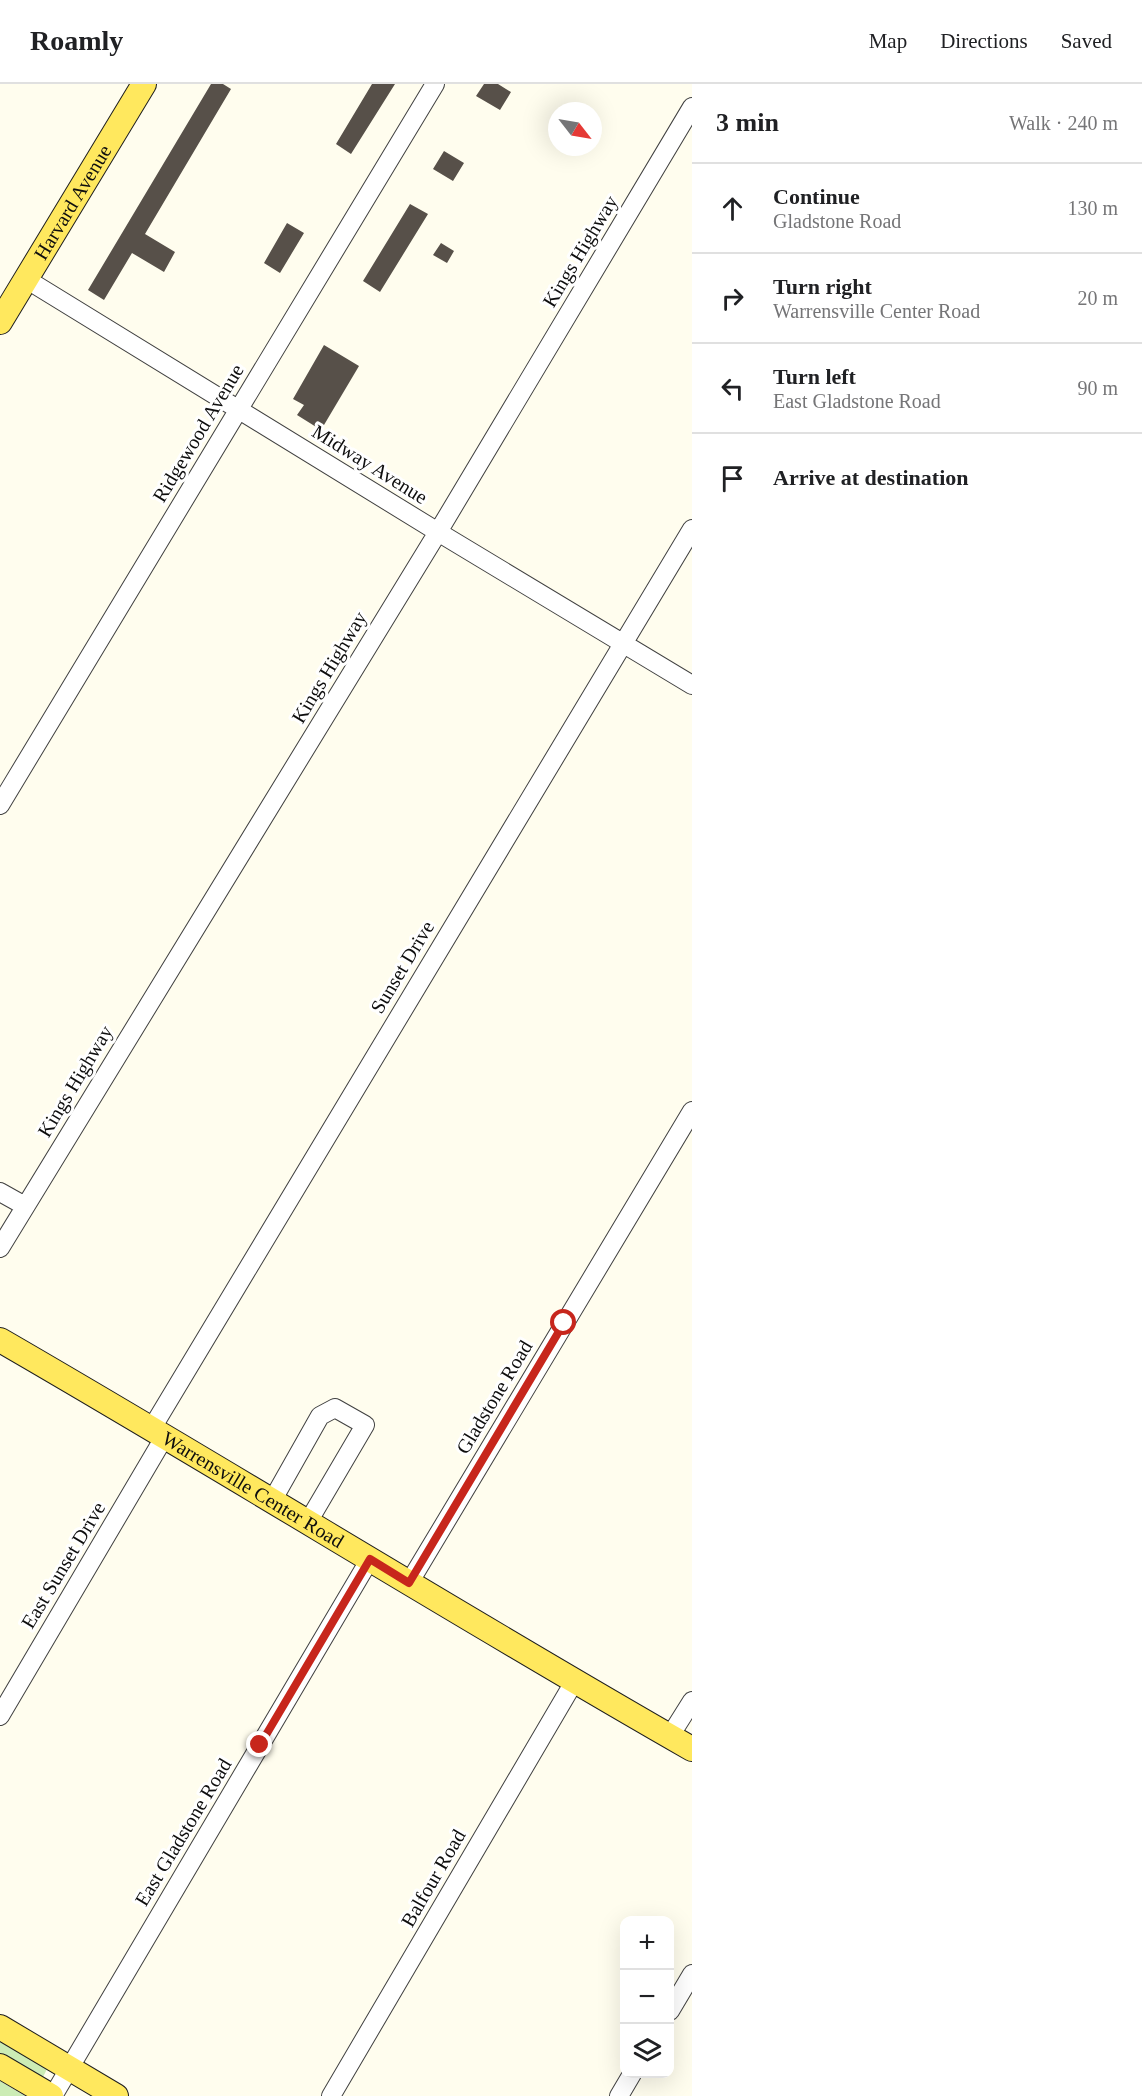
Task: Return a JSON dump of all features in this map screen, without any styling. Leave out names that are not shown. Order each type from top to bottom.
[{"type":"main road","name":"Harvard Avenue","points":[[0,322],[144,84]]},
{"type":"main road","name":"Warrensville Center Road","points":[[0,1340],[158,1432],[574,1682],[692,1749]]},
{"type":"main road","points":[[0,2027],[116,2096]]},
{"type":"main road","points":[[0,2066],[52,2096]]},
{"type":"street","name":"Ridgewood Avenue","points":[[0,805],[435,84]]},
{"type":"street","name":"Kings Highway","points":[[0,1248],[438,532],[692,107]]},
{"type":"street","name":"Midway Avenue","points":[[26,279],[692,685]]},
{"type":"street","name":"Sunset Drive","points":[[158,1432],[692,529]]},
{"type":"street","name":"Gladstone Road","points":[[409,1583],[692,1111]]},
{"type":"street","points":[[0,1192],[25,1206]]},
{"type":"street","points":[[272,1501],[320,1416],[335,1408],[365,1425],[308,1522]]},
{"type":"street","name":"East Sunset Drive","points":[[0,1716],[158,1432]]},
{"type":"street","name":"East Gladstone Road","points":[[52,2096],[370,1559]]},
{"type":"street","name":"Balfour Road","points":[[331,2096],[574,1682]]},
{"type":"street","points":[[670,1736],[692,1701]]},
{"type":"street","points":[[674,2003],[692,1974]]},
{"type":"street","points":[[619,2096],[629,2078]]},
{"type":"green space","points":[[0,2038],[47,2069],[43,2077],[35,2075],[0,2054]]},
{"type":"green space","points":[[0,2081],[25,2096],[0,2096]]},
{"type":"building","points":[[211,84],[223,84],[231,89],[145,234],[175,252],[164,272],[132,253],[104,300],[88,290]]},
{"type":"building","points":[[372,84],[395,84],[351,154],[336,144]]},
{"type":"building","points":[[484,84],[498,84],[511,92],[500,110],[476,96]]},
{"type":"building","points":[[444,151],[464,163],[453,181],[433,169]]},
{"type":"building","points":[[410,204],[428,214],[380,292],[363,281]]},
{"type":"building","points":[[287,223],[304,233],[280,273],[264,263]]},
{"type":"building","points":[[441,243],[454,251],[447,263],[433,255]]},
{"type":"building","points":[[324,345],[359,366],[321,430],[297,415],[304,405],[293,399]]},
{"type":"route","points":[[260,1745],[370,1559],[409,1583],[564,1323]]}]
